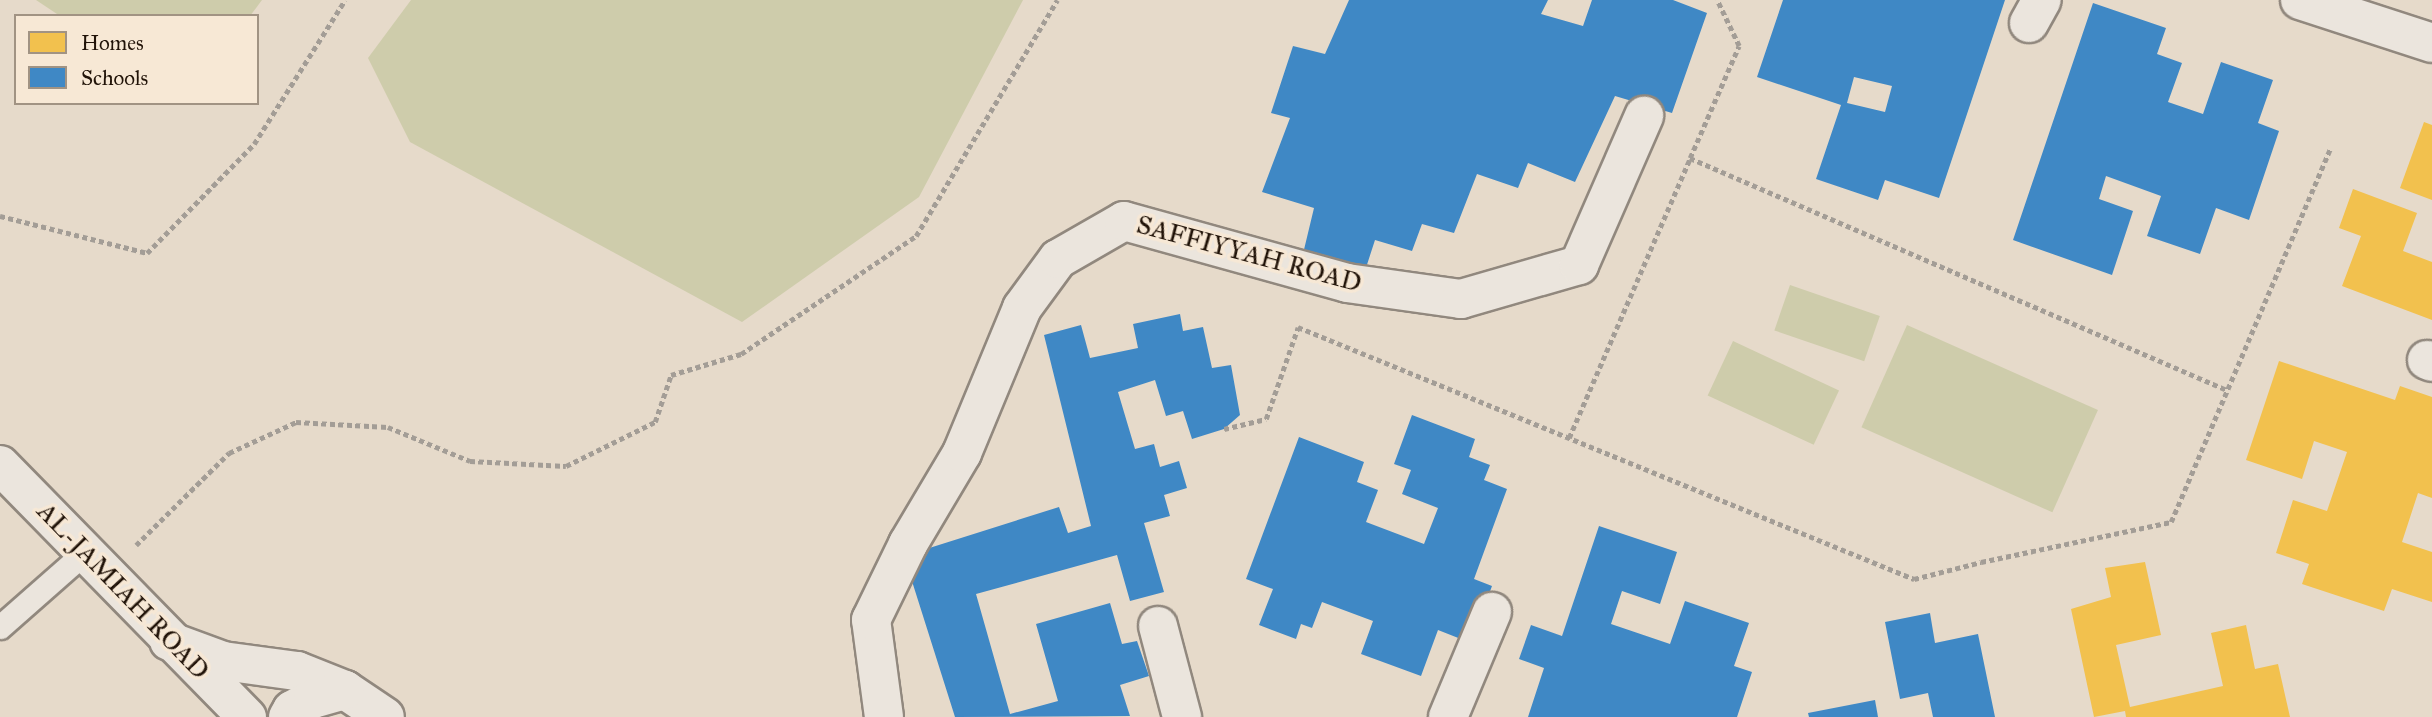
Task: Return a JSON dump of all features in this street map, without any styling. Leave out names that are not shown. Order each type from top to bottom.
[{"type":"street","points":[[2300,0],[2432,43]]},
{"type":"street","name":"SAFFIYYAH ROAD","points":[[884,717],[871,620],[908,544],[962,453],[1023,308],[1058,259],[1124,221],[1347,283],[1461,299],[1579,265],[1644,116]]},
{"type":"street","name":"AL-JAMIAH ROAD","points":[[0,465],[169,641],[247,717]]},
{"type":"street","points":[[1448,717],[1492,612]]},
{"type":"street","points":[[1158,626],[1182,717]]},
{"type":"street","points":[[169,641],[223,661],[297,671],[345,690],[385,717]]},
{"type":"street","points":[[288,717],[292,710],[313,699],[345,690]]},
{"type":"lane","points":[[0,627],[95,564]]},
{"type":"path","points":[[0,216],[147,253],[254,144],[345,0]]},
{"type":"path","points":[[95,564],[229,453],[296,422],[388,427],[470,461],[566,466],[655,422],[671,375],[741,354],[916,236],[1056,0]]},
{"type":"path","points":[[1569,438],[1739,46],[1717,0]]},
{"type":"path","points":[[1224,429],[1266,419],[1298,327],[1914,579],[2171,522],[2330,149]]},
{"type":"path","points":[[1690,158],[2227,390]]},
{"type":"shaded area","points":[[36,0],[262,0],[252,14],[57,14]]},
{"type":"shaded area","points":[[411,0],[1023,0],[919,197],[742,322],[410,142],[368,58]]},
{"type":"shaded area","points":[[1790,285],[1880,316],[1864,361],[1774,330]]},
{"type":"shaded area","points":[[1907,325],[2098,410],[2052,512],[1861,427]]},
{"type":"shaded area","points":[[1733,341],[1839,390],[1814,445],[1708,395]]},
{"type":"building: Homes","points":[[2424,122],[2432,125],[2432,200],[2400,188]]},
{"type":"building: Homes","points":[[2353,189],[2417,213],[2403,251],[2432,262],[2432,320],[2342,286],[2361,236],[2339,228]]},
{"type":"building: Homes","points":[[2279,361],[2395,400],[2400,386],[2432,397],[2432,498],[2418,493],[2402,542],[2432,552],[2432,602],[2392,589],[2384,611],[2302,584],[2309,564],[2276,553],[2293,500],[2327,511],[2347,452],[2314,441],[2302,479],[2246,460]]},
{"type":"building: Homes","points":[[2145,562],[2161,635],[2116,645],[2130,707],[2223,686],[2211,633],[2246,625],[2255,669],[2278,664],[2290,717],[2126,717],[2125,711],[2094,717],[2071,609],[2111,597],[2105,568]]},
{"type":"building: Schools","points":[[1349,0],[1548,0],[1541,14],[1583,26],[1592,0],[1673,0],[1707,13],[1672,113],[1615,96],[1575,182],[1528,163],[1518,188],[1477,174],[1454,233],[1422,224],[1412,251],[1375,240],[1363,277],[1302,258],[1314,208],[1262,192],[1290,118],[1271,113],[1293,46],[1325,54]]},
{"type":"building: Schools","points":[[1783,0],[2005,0],[1939,198],[1885,180],[1878,200],[1816,179],[1841,105],[1757,77]],"holes":[[[1854,77],[1892,86],[1885,112],[1847,103]]]},
{"type":"building: Schools","points":[[2093,3],[2166,28],[2157,54],[2182,63],[2168,102],[2203,114],[2221,62],[2273,80],[2258,123],[2279,131],[2249,220],[2216,208],[2200,254],[2147,236],[2161,196],[2106,176],[2099,199],[2133,211],[2112,275],[2013,240]]},
{"type":"building: Schools","points":[[1180,314],[1183,331],[1203,327],[1212,368],[1231,365],[1240,415],[1224,429],[1192,439],[1183,411],[1166,416],[1155,380],[1118,392],[1135,449],[1154,444],[1160,467],[1179,461],[1187,488],[1164,495],[1170,516],[1144,523],[1164,592],[1130,601],[1117,555],[976,594],[1010,714],[1058,701],[1036,624],[1110,603],[1122,644],[1137,641],[1149,676],[1120,685],[1130,716],[955,717],[904,556],[1059,507],[1068,533],[1091,526],[1044,335],[1081,325],[1090,358],[1138,348],[1133,324]]},
{"type":"building: Schools","points":[[1412,415],[1475,439],[1469,457],[1490,465],[1484,480],[1507,489],[1474,579],[1492,586],[1471,643],[1438,630],[1421,676],[1361,654],[1373,621],[1322,602],[1312,628],[1301,624],[1296,639],[1259,625],[1273,589],[1246,579],[1299,437],[1364,462],[1357,482],[1378,490],[1366,522],[1424,544],[1438,508],[1402,494],[1411,470],[1394,464]]},
{"type":"building: Schools","points":[[1599,526],[1677,552],[1660,604],[1622,591],[1611,624],[1670,644],[1685,601],[1749,623],[1734,666],[1752,672],[1737,717],[1528,717],[1544,668],[1519,659],[1531,625],[1562,636]]},
{"type":"building: Schools","points":[[1930,613],[1935,643],[1978,634],[1995,717],[1933,717],[1928,693],[1900,699],[1885,622]]},
{"type":"building: Schools","points":[[1875,700],[1878,717],[1809,717],[1808,713]]}]
